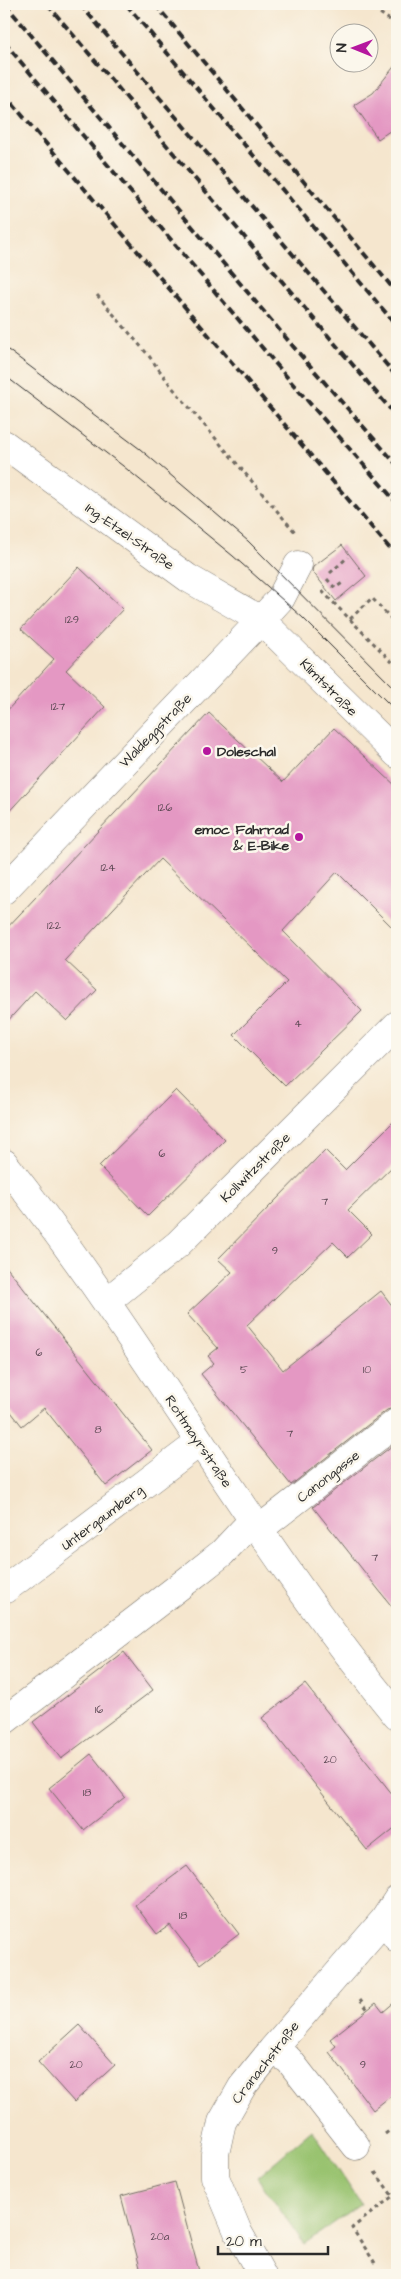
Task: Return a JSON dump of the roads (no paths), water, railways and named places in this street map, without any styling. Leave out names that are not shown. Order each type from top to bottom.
[{"type":"street","name":"Ing.-Etzel-Straße","points":[[4,444],[188,578],[261,620]]},
{"type":"street","name":"Waldeggstraße","points":[[4,890],[281,598],[298,565]]},
{"type":"street","name":"Klimtstraße","points":[[261,620],[397,754]]},
{"type":"street","name":"Kollwitzstraße","points":[[106,1302],[178,1244],[397,1025]]},
{"type":"street","name":"Rottmayrstraße","points":[[4,1163],[106,1302],[255,1526],[352,1660],[397,1716]]},
{"type":"street","name":"Canongasse","points":[[4,1721],[255,1526],[397,1422]]},
{"type":"street","name":"Untergaumberg","points":[[4,1590],[200,1442]]},
{"type":"street","name":"Cranachstraße","points":[[262,2275],[238,2232],[215,2177],[215,2154],[222,2122],[242,2087],[272,2050],[393,1919]]},
{"type":"street","points":[[272,2050],[289,2060],[356,2146]]},
{"type":"tram line","points":[[4,347],[140,449],[248,541],[397,691]]},
{"type":"tram line","points":[[4,375],[123,466],[233,556],[302,617],[397,712]]},
{"type":"railway","points":[[5,4],[297,351],[397,465]]},
{"type":"railway","points":[[47,4],[397,417]]},
{"type":"railway","points":[[80,4],[397,377]]},
{"type":"railway","points":[[126,4],[397,326]]},
{"type":"railway","points":[[155,4],[397,293]]},
{"type":"railway","points":[[4,42],[292,383],[397,503]]},
{"type":"railway","points":[[4,94],[397,557]]},
{"type":"place","name":"Doleschal","points":[[207,751]]},
{"type":"place","name":"emoc Fahrrad & E-Bike","points":[[299,837]]}]
